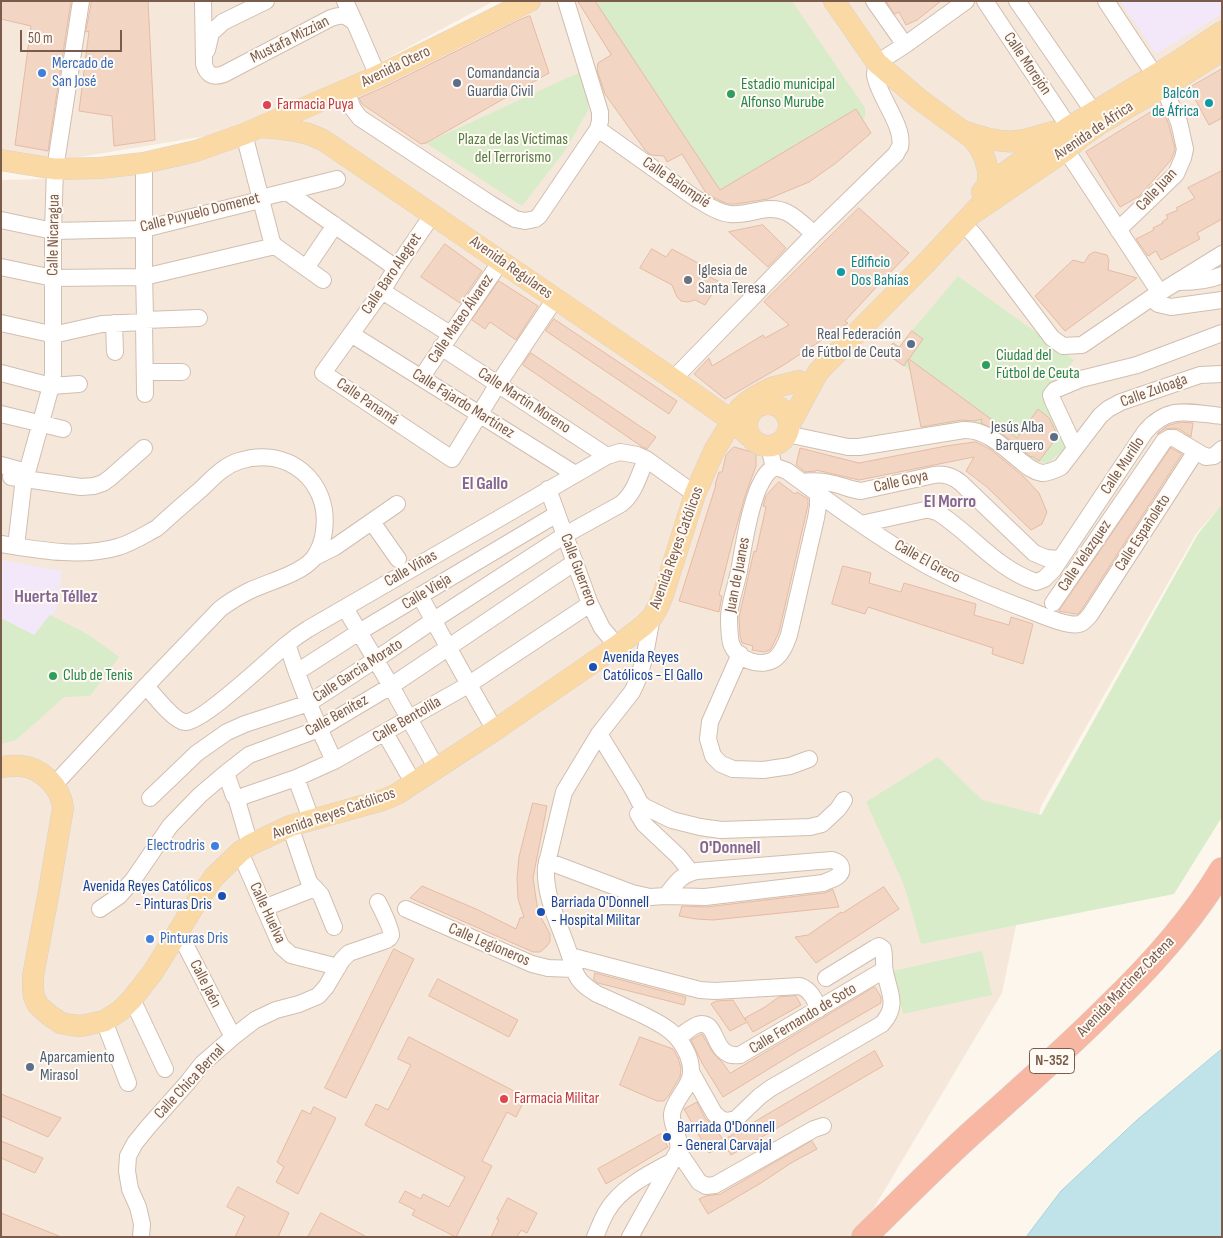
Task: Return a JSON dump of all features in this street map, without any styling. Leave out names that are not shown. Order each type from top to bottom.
[{"type":"highway","name":"Avenida Martinez Catena","points":[[864,1237],[974,1131],[1083,1032],[1146,969],[1180,930],[1222,870]]},
{"type":"main road","points":[[834,1],[876,63],[919,99],[972,138],[980,148],[985,159],[988,170],[988,185]]},
{"type":"main road","name":"Avenida Otero","points":[[1,160],[55,169],[100,168],[144,163],[196,151],[252,131],[378,76],[520,4]]},
{"type":"main road","name":"Avenida de África","points":[[966,220],[1066,150],[1159,80],[1177,62],[1222,32]]},
{"type":"main road","name":"Avenida de África","points":[[788,430],[818,372],[985,200],[988,185],[1093,111],[1222,51]]},
{"type":"main road","points":[[314,104],[312,117],[314,128],[319,137]]},
{"type":"main road","points":[[963,131],[984,138],[1018,141],[1069,127]]},
{"type":"main road","name":"Avenida Regulares","points":[[252,131],[300,132],[319,137],[672,379],[736,415],[750,436]]},
{"type":"main road","name":"Avenida de África","points":[[766,405],[799,381],[818,372]]},
{"type":"main road","points":[[736,415],[746,402],[771,388],[799,381]]},
{"type":"main road","points":[[736,415],[749,405],[766,405],[778,407],[788,419],[788,430],[783,440],[776,445],[761,445],[754,442],[747,427],[748,418],[754,410],[766,405]]},
{"type":"main road","name":"Avenida Reyes Católicos","points":[[54,785],[60,795],[63,808],[32,976],[34,998],[38,1005],[61,1023],[82,1026],[104,1021],[120,1011],[132,999],[154,972],[214,876],[245,849],[290,826],[398,794],[495,730],[643,626],[658,607],[695,494],[714,450],[736,415]]},
{"type":"main road","points":[[720,441],[731,434],[750,436]]},
{"type":"main road","points":[[1,767],[23,766],[33,769],[45,776],[54,785]]},
{"type":"street","name":"Calle Nicaragua","points":[[9,545],[53,374],[55,169],[81,1]]},
{"type":"street","points":[[204,1],[204,64]]},
{"type":"street","points":[[204,64],[211,33],[222,22],[266,1]]},
{"type":"street","points":[[345,1],[354,23]]},
{"type":"street","points":[[346,90],[353,109],[360,118],[489,203],[520,221],[530,221],[539,216],[598,129],[600,122],[600,112],[566,1]]},
{"type":"street","points":[[874,1],[905,45]]},
{"type":"street","points":[[672,379],[814,234],[896,154],[900,148],[900,137],[878,86],[875,74],[876,63],[905,45],[966,1]]},
{"type":"street","name":"Calle Morejón","points":[[985,1],[1069,127]]},
{"type":"street","points":[[1017,1],[1093,111]]},
{"type":"street","name":"Calle Juan","points":[[1106,1],[1159,80],[1179,122],[1184,149],[1183,158],[1176,174],[1118,230]]},
{"type":"street","name":"Mustafa Mizzian","points":[[204,64],[206,71],[211,75],[218,76],[224,74],[340,15],[348,17],[354,23],[378,76]]},
{"type":"street","name":"Calle Balompié","points":[[598,129],[712,208],[728,214],[745,214],[767,209],[781,209],[794,215],[814,234]]},
{"type":"street","points":[[252,131],[260,200],[269,236],[275,246],[323,280]]},
{"type":"street","points":[[1066,150],[1118,230],[1158,304],[1171,307],[1222,300]]},
{"type":"street","points":[[144,163],[145,394]]},
{"type":"street","name":"Calle Puyuelo Domenet","points":[[1,220],[53,231],[144,229],[337,179]]},
{"type":"street","points":[[288,192],[396,268]]},
{"type":"street","name":"Calle Baro Alegret","points":[[351,334],[382,291],[432,214]]},
{"type":"street","points":[[966,220],[975,236],[1052,338],[1063,346],[1082,345],[1222,254]]},
{"type":"street","points":[[306,268],[335,225]]},
{"type":"street","points":[[1,267],[53,278],[144,277],[275,246]]},
{"type":"street","name":"Calle Mateo Álvarez","points":[[421,378],[500,261]]},
{"type":"street","points":[[1179,282],[1203,281],[1222,275]]},
{"type":"street","name":"Calle Martín Moreno","points":[[382,291],[498,384],[607,456]]},
{"type":"street","points":[[479,414],[555,299]]},
{"type":"street","points":[[1,323],[57,334],[114,323],[199,318]]},
{"type":"street","points":[[114,323],[115,352]]},
{"type":"street","points":[[1075,448],[1053,401],[1051,395],[1055,390],[1081,379],[1137,365],[1222,333]]},
{"type":"street","name":"Calle Fajardo Martínez","points":[[351,334],[575,474]]},
{"type":"street","name":"Calle Panamá","points":[[351,334],[323,373],[452,458],[479,414]]},
{"type":"street","points":[[145,372],[182,372]]},
{"type":"street","points":[[1,373],[51,386],[79,384]]},
{"type":"street","name":"Calle Zuloaga","points":[[788,430],[848,447],[859,447],[974,430],[988,436],[1033,470],[1043,473],[1061,467],[1100,416],[1114,405],[1200,375],[1222,374]]},
{"type":"street","name":"Calle Murillo","points":[[1056,564],[1145,432],[1154,422],[1169,414],[1179,412],[1222,416]]},
{"type":"street","points":[[1,414],[63,429]]},
{"type":"street","name":"Calle Velazquez","points":[[1053,603],[1164,440],[1174,438],[1196,451]]},
{"type":"street","points":[[769,446],[774,468]]},
{"type":"street","points":[[1,475],[26,473],[81,487],[94,486],[110,478],[144,448]]},
{"type":"street","points":[[1196,451],[1206,457],[1214,456],[1222,449]]},
{"type":"street","name":"Calle Españoleto","points":[[1090,614],[1196,451]]},
{"type":"street","name":"Calle Viñas","points":[[146,686],[177,719],[186,722],[194,719],[225,698],[308,628],[607,456],[620,452],[637,455],[646,459],[695,494]]},
{"type":"street","points":[[9,545],[79,552],[103,551],[118,547],[132,542],[157,528],[230,465],[248,459],[268,458],[283,461],[298,468],[307,474],[318,491],[322,501],[325,523],[322,541],[315,557]]},
{"type":"street","name":"Calle García Morato","points":[[150,798],[197,753],[227,732],[245,724],[309,703],[565,534],[621,504],[632,491],[646,459]]},
{"type":"street","points":[[1,465],[24,471],[27,470],[26,473]]},
{"type":"street","name":"Calle El Greco","points":[[774,468],[787,471],[861,524],[942,573],[1024,609],[1066,624],[1078,625],[1090,614]]},
{"type":"street","name":"Juan de Juanes","points":[[740,654],[731,643],[729,616],[751,513],[759,488],[768,470],[774,468]]},
{"type":"street","name":"Calle Goya","points":[[802,482],[820,481],[861,491],[934,475],[946,475],[962,483],[1034,553],[1056,564]]},
{"type":"street","name":"Calle Guerrero","points":[[548,489],[590,604],[602,628],[617,646]]},
{"type":"street","points":[[809,759],[790,766],[763,770],[733,769],[721,764],[713,756],[708,739],[710,722],[740,654],[746,659],[758,663],[768,662],[781,654],[786,645],[816,518],[818,494]]},
{"type":"street","points":[[54,785],[146,686],[229,602],[249,590],[306,566],[315,557],[335,547],[397,504]]},
{"type":"street","points":[[861,524],[930,510],[942,515],[1001,564],[1025,578],[1036,582],[1044,579],[1056,564]]},
{"type":"street","name":"Calle Vieja","points":[[296,672],[359,632],[557,514]]},
{"type":"street","points":[[372,522],[398,559]]},
{"type":"street","name":"Calle Benítez","points":[[100,909],[119,896],[133,880],[170,826],[200,795],[249,755],[319,729],[391,686],[575,562]]},
{"type":"street","points":[[420,596],[468,685],[495,730]]},
{"type":"street","name":"Calle Bentolila","points":[[236,797],[296,778],[334,761],[468,685],[590,604]]},
{"type":"street","points":[[344,608],[391,686],[437,769]]},
{"type":"street","points":[[630,1237],[676,1156],[680,1144],[672,1113],[690,1079],[690,1059],[678,1038],[669,1030],[655,1021],[589,989],[577,976],[547,893],[545,876],[564,792],[599,734],[636,685],[641,672],[652,617]]},
{"type":"street","points":[[287,644],[296,672],[334,761]]},
{"type":"street","points":[[385,733],[414,784]]},
{"type":"street","points":[[599,734],[640,803],[672,820],[721,830],[810,827],[822,824],[838,810],[844,800]]},
{"type":"street","points":[[226,773],[236,797]]},
{"type":"street","points":[[296,778],[311,820]]},
{"type":"street","name":"Calle Huelva","points":[[236,797],[245,849],[264,908],[281,946],[291,955],[338,967]]},
{"type":"street","points":[[645,807],[638,814],[644,824],[678,856],[691,872]]},
{"type":"street","points":[[290,826],[309,882],[321,895],[334,927]]},
{"type":"street","points":[[547,861],[632,893],[650,897],[705,896],[823,883],[835,878],[842,872],[838,862],[832,860],[697,871],[680,878],[666,896]]},
{"type":"street","points":[[264,908],[316,888]]},
{"type":"street","name":"Calle Chica Bernal","points":[[141,1237],[142,1224],[138,1207],[130,1189],[127,1171],[128,1156],[135,1144],[202,1064],[232,1037],[256,1020],[276,1010],[318,996],[326,987],[342,960],[349,953],[389,939],[391,935],[390,929],[378,902]]},
{"type":"street","name":"Calle Legioneros","points":[[406,909],[532,964],[548,968],[572,962],[708,991],[800,986],[812,994],[819,1009]]},
{"type":"street","name":"Calle Jaén","points":[[178,931],[232,1037]]},
{"type":"street","points":[[691,1072],[714,1113],[727,1121],[736,1119],[771,1088],[882,1024],[890,1012],[892,1002],[884,970],[883,948],[879,946],[826,978]]},
{"type":"street","name":"Calle Fernando de Soto","points":[[678,1038],[698,1024],[704,1024],[713,1033],[721,1049],[730,1055],[740,1055],[884,970]]},
{"type":"street","points":[[132,999],[165,1069]]},
{"type":"street","points":[[104,1021],[128,1083]]},
{"type":"street","points":[[676,1156],[700,1182],[706,1186],[715,1185],[805,1134],[823,1126]]},
{"type":"street","points":[[595,1237],[608,1210],[618,1196],[640,1179],[676,1156]]},
{"type":"shaded area","points":[[1,1],[494,1],[260,127],[56,161],[1,150]]},
{"type":"shaded area","points":[[504,1],[1222,1],[1222,504],[1196,534],[1041,806],[1002,993],[862,1228],[852,1237],[1,1237],[1,180],[43,179],[199,149],[262,132]]},
{"type":"shaded area","points":[[1120,1],[1222,1],[1222,14],[1156,54]]},
{"type":"shaded area","points":[[1,560],[62,571],[56,610],[34,635],[1,618]]},
{"type":"green space","name":"Estadio municipal Alfonso Murube","points":[[578,1],[792,1],[865,108],[865,117],[802,178],[745,204],[712,203],[682,154],[667,162],[664,156],[648,154],[596,81],[598,63],[611,55]]},
{"type":"green space","name":"Plaza de las Víctimas del Terrorismo","points":[[586,70],[588,110],[567,148],[522,206],[426,143],[569,77]]},
{"type":"green space","name":"Ciudad del Fútbol de Ceuta","points":[[958,276],[1074,360],[1048,396],[1070,445],[1048,463],[1035,462],[1019,450],[1016,453],[972,421],[921,428],[910,370],[885,353],[893,343],[900,347]]},
{"type":"green space","points":[[1222,504],[1222,817],[1174,894],[921,944],[904,885],[866,802],[938,757],[982,800],[1041,815],[1198,534]]},
{"type":"green space","name":"Club de Tenis","points":[[50,615],[89,635],[119,657],[90,696],[64,697],[16,740],[1,744],[1,618],[34,635]]},
{"type":"green space","points":[[982,951],[992,995],[903,1014],[893,971]]},
{"type":"water","points":[[1222,1049],[1222,1237],[1026,1237],[1061,1191],[1137,1120]]},
{"type":"building","name":"Mercado de San José","points":[[1,1],[71,1],[48,151],[15,145],[31,26],[1,19]]},
{"type":"building","points":[[92,1],[148,1],[155,140],[114,146],[112,116],[79,111],[89,31],[86,32]]},
{"type":"building","points":[[578,1],[595,1],[720,190],[856,109],[871,133],[836,163],[809,182],[768,199],[736,204],[728,204],[721,201],[706,193],[682,154],[667,162],[664,156],[651,155],[645,150],[605,94],[597,70],[598,63],[611,55]]},
{"type":"building","points":[[886,1],[941,1],[917,20],[906,25],[899,12],[895,14]]},
{"type":"building","name":"Comandancia Guardia Civil","points":[[530,16],[549,73],[426,143],[421,144],[362,104],[359,98]]},
{"type":"building","name":"Balcón de África","points":[[1222,69],[1222,118],[1209,125],[1189,88]]},
{"type":"building","points":[[1161,106],[1169,125],[1175,149],[1171,160],[1138,197],[1120,207],[1086,152]]},
{"type":"building","points":[[1222,171],[1222,219],[1197,233],[1200,239],[1161,260],[1156,251],[1148,256],[1136,239],[1154,230],[1153,228],[1168,218],[1166,215],[1178,210],[1176,208],[1195,198],[1188,188]]},
{"type":"building","points":[[859,208],[909,253],[845,321],[848,323],[782,366],[725,399],[694,374],[709,358],[712,366],[763,335],[765,338],[789,325],[764,302]]},
{"type":"building","points":[[763,225],[786,248],[768,267],[729,232]]},
{"type":"building","points":[[445,244],[482,271],[460,303],[421,277]]},
{"type":"building","name":"Iglesia de Santa Teresa","points":[[652,249],[666,257],[672,249],[713,271],[710,277],[720,282],[705,305],[695,300],[681,301],[677,297],[672,285],[640,268]]},
{"type":"building","points":[[1095,252],[1107,255],[1109,260],[1108,270],[1137,278],[1065,331],[1035,296],[1073,260],[1084,263],[1089,255]]},
{"type":"building","points":[[499,281],[538,306],[516,340],[490,322],[485,329],[472,320]]},
{"type":"building","points":[[554,319],[677,401],[669,414],[546,331]]},
{"type":"building","points":[[912,331],[923,339],[909,359],[1017,438],[1038,409],[1049,418],[1058,436],[1039,461],[1031,457],[1000,432],[981,423],[982,419],[974,421],[962,420],[921,427],[908,359],[904,366],[885,353],[893,343],[899,347]]},
{"type":"building","points":[[531,353],[656,437],[647,449],[641,446],[523,365]]},
{"type":"building","points":[[1181,422],[1193,423],[1191,437],[1174,428],[1164,429],[1157,434],[1167,426]]},
{"type":"building","points":[[976,442],[990,449],[1023,476],[1039,493],[1047,512],[1042,524],[1031,530],[987,487],[966,471],[974,457],[859,480],[816,470],[805,472],[796,465],[800,448],[859,463]]},
{"type":"building","points":[[734,447],[756,453],[756,466],[733,539],[719,595],[722,596],[719,612],[679,601],[719,472],[722,472],[726,455]]},
{"type":"building","points":[[1171,448],[1182,454],[1082,609],[1078,614],[1059,611]]},
{"type":"building","points":[[779,482],[795,494],[797,492],[808,499],[808,505],[779,632],[770,650],[764,652],[752,650],[753,646],[742,643],[739,617],[766,507],[763,506],[766,496]]},
{"type":"building","points":[[843,566],[871,573],[869,583],[901,592],[904,583],[976,604],[974,615],[1009,625],[1011,617],[1033,624],[1023,664],[992,654],[993,648],[868,607],[865,614],[832,604]]},
{"type":"building","points":[[533,803],[547,806],[533,878],[538,912],[550,934],[550,942],[540,952],[533,952],[410,898],[422,886],[476,909],[516,929],[520,918],[524,917],[518,899],[519,857]]},
{"type":"building","points":[[884,887],[899,909],[816,963],[795,937],[808,935],[841,912]]},
{"type":"building","points":[[833,890],[839,907],[713,920],[679,916],[682,906],[706,907],[824,893]]},
{"type":"building","points":[[394,949],[414,959],[346,1098],[325,1088]]},
{"type":"building","points":[[595,973],[686,997],[684,1005],[598,983],[594,980]]},
{"type":"building","points":[[438,979],[518,1020],[509,1037],[429,996]]},
{"type":"building","points":[[875,987],[881,997],[881,1003],[723,1097],[702,1063],[691,1040],[702,1034],[713,1053],[730,1073]]},
{"type":"building","points":[[796,996],[801,1005],[753,1032],[747,1022],[730,1031],[711,1004],[716,1001],[733,1000],[746,1021],[745,1018],[779,997]]},
{"type":"building","points":[[409,1037],[514,1091],[513,1093],[525,1099],[516,1117],[507,1112],[482,1161],[492,1166],[456,1237],[412,1215],[415,1210],[399,1202],[405,1191],[421,1199],[423,1194],[449,1207],[465,1177],[365,1125],[376,1104],[388,1110],[411,1065],[398,1059]]},
{"type":"building","points":[[640,1037],[673,1049],[678,1058],[681,1068],[680,1077],[664,1101],[657,1101],[620,1085]]},
{"type":"building","points":[[875,1051],[883,1066],[731,1155],[725,1145],[709,1153],[684,1109],[697,1102],[705,1118],[715,1127],[723,1140]]},
{"type":"building","points":[[1,1094],[61,1118],[48,1137],[1,1116]]},
{"type":"building","points":[[314,1107],[336,1118],[298,1194],[276,1182],[284,1167],[277,1162],[302,1110],[310,1114]]},
{"type":"building","points":[[661,1134],[668,1147],[606,1184],[598,1169]]},
{"type":"building","points":[[1,1141],[43,1158],[35,1173],[1,1158]]},
{"type":"building","points":[[812,1141],[817,1149],[708,1214],[699,1199],[720,1194]]},
{"type":"building","points":[[238,1187],[289,1213],[278,1237],[235,1237],[245,1216],[227,1207]]},
{"type":"building","points":[[508,1198],[537,1213],[527,1233],[521,1230],[517,1237],[491,1237],[499,1220],[497,1219]]},
{"type":"building","points":[[1,1213],[59,1236],[59,1237],[1,1237]]},
{"type":"building","points":[[321,1213],[367,1237],[308,1237]]},
{"type":"place","name":"Mercado de San José","points":[[42,73]]},
{"type":"place","name":"Comandancia Guardia Civil","points":[[457,83]]},
{"type":"place","name":"Estadio municipal Alfonso Murube","points":[[731,94]]},
{"type":"place","name":"Balcón de África","points":[[1209,103]]},
{"type":"place","name":"Farmacia Puya","points":[[267,105]]},
{"type":"place","name":"Edificio Dos Bahías","points":[[841,272]]},
{"type":"place","name":"Iglesia de Santa Teresa","points":[[688,280]]},
{"type":"place","name":"Real Federación de Fútbol de Ceuta","points":[[911,344]]},
{"type":"place","name":"Ciudad del Fútbol de Ceuta","points":[[986,365]]},
{"type":"place","name":"Jesús Alba Barquero","points":[[1054,437]]},
{"type":"place","name":"Avenida Reyes Católicos - El Gallo","points":[[593,667]]},
{"type":"place","name":"Club de Tenis","points":[[53,676]]},
{"type":"place","name":"Electrodris","points":[[215,846]]},
{"type":"place","name":"Avenida Reyes Católicos - Pinturas Dris","points":[[222,896]]},
{"type":"place","name":"Barriada O'Donnell - Hospital Militar","points":[[541,912]]},
{"type":"place","name":"Pinturas Dris","points":[[150,939]]},
{"type":"place","name":"Aparcamiento Mirasol","points":[[30,1067]]},
{"type":"place","name":"Farmacia Militar","points":[[504,1099]]},
{"type":"place","name":"Barriada O'Donnell - General Carvajal","points":[[667,1137]]},
{"type":"district","name":"El Gallo","points":[[485,484]]},
{"type":"district","name":"El Morro","points":[[950,502]]},
{"type":"district","name":"Huerta Téllez","points":[[56,597]]},
{"type":"district","name":"O'Donnell","points":[[730,848]]}]
